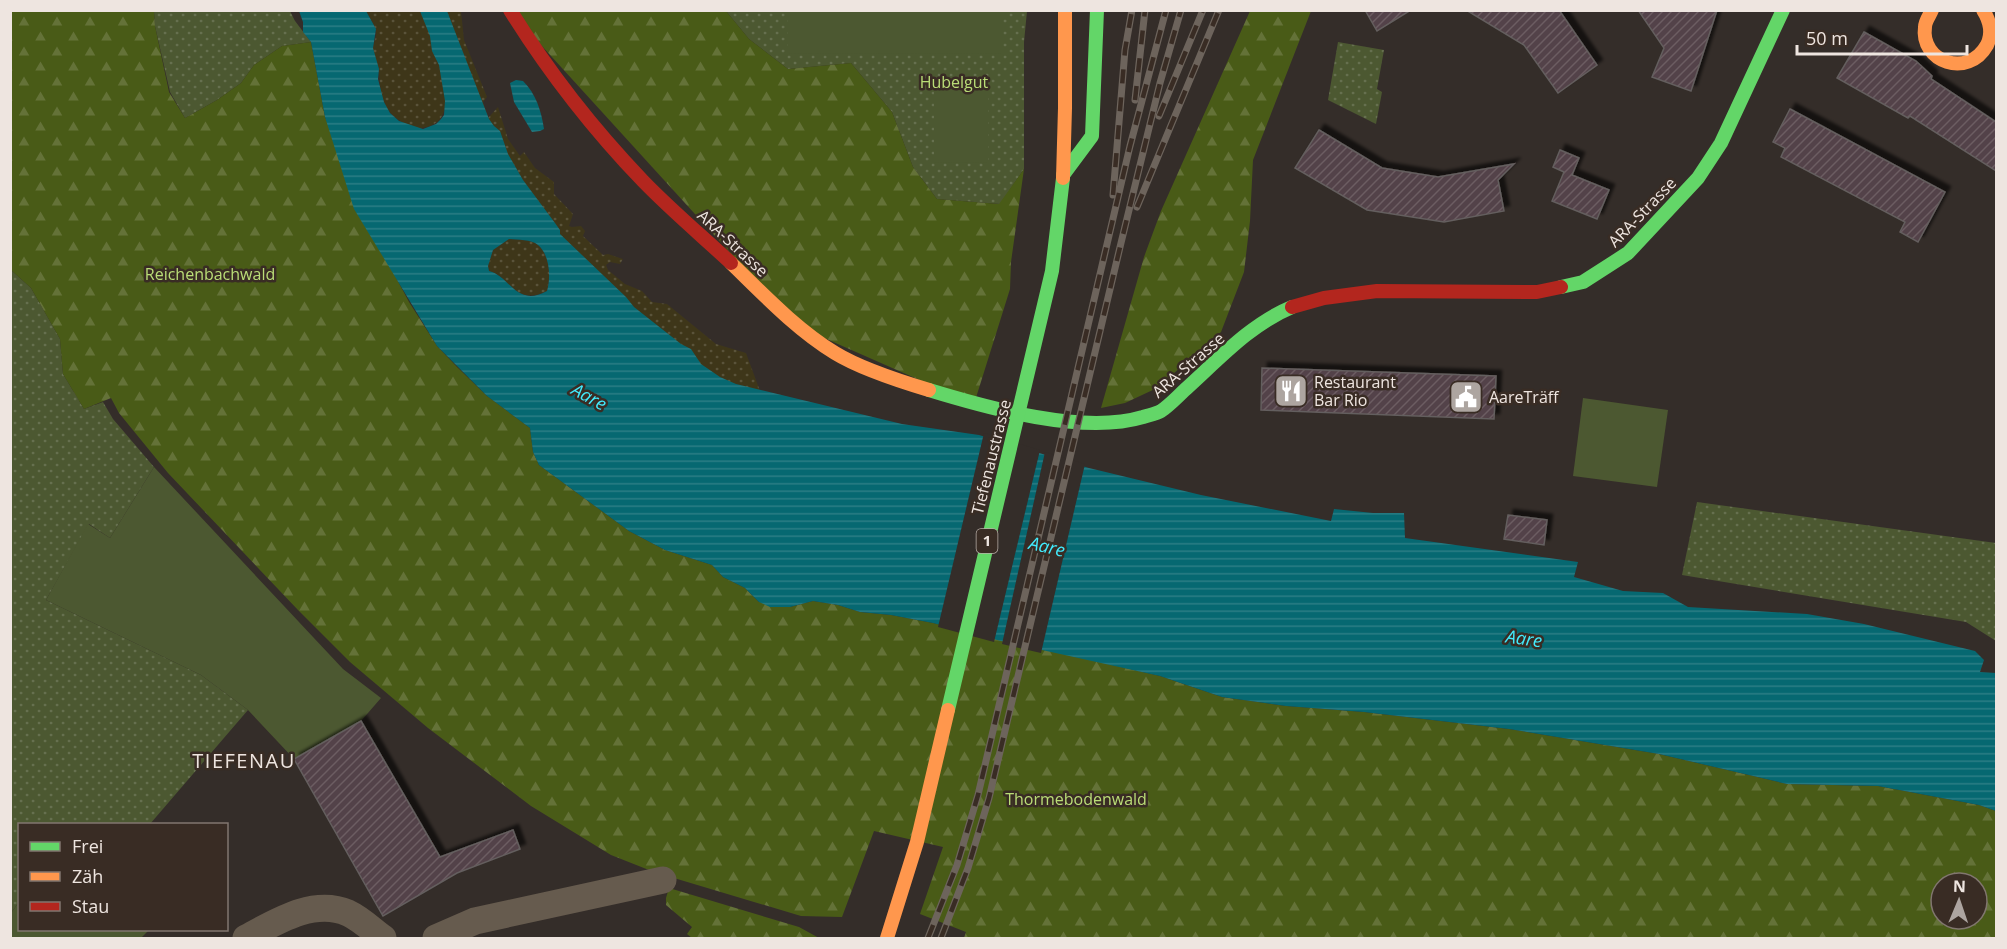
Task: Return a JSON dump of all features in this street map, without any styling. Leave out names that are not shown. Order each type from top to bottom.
[{"type":"street","name":"ARA-Strasse","points":[[510,10],[537,53],[585,114],[643,180],[797,326],[836,354],[894,379],[974,404],[1052,419],[1087,423],[1130,421],[1160,412],[1251,331],[1275,314],[1302,303],[1377,291],[1537,292],[1583,282],[1597,275],[1628,253],[1698,178],[1709,163],[1721,143],[1783,10]]},
{"type":"street","name":"Tiefenaustrasse","points":[[887,939],[917,842],[1052,271],[1058,235],[1062,175],[1065,10]]},
{"type":"street","points":[[1062,175],[1092,136],[1097,10]]},
{"type":"street","points":[[1926,14],[1925,40],[1931,51],[1940,60],[1956,65],[1985,61],[1985,50],[1990,36],[1988,18],[1983,10]]},
{"type":"street","points":[[436,939],[475,921],[663,880]]},
{"type":"street","points":[[246,939],[298,912],[322,908],[347,912],[383,939]]},
{"type":"green space","name":"Reichenbachwald","points":[[10,11],[154,11],[169,92],[185,118],[241,83],[254,65],[282,46],[311,42],[325,117],[385,257],[409,302],[437,346],[487,396],[530,428],[533,452],[539,465],[629,531],[665,550],[712,565],[723,577],[745,588],[759,602],[790,607],[813,601],[838,605],[860,612],[933,623],[1160,676],[1222,697],[1286,706],[1364,712],[1509,729],[1659,754],[1787,784],[1878,786],[1979,805],[1996,811],[1996,938],[964,938],[966,932],[920,914],[943,847],[874,831],[842,917],[801,916],[654,872],[611,855],[531,806],[428,728],[350,662],[168,473],[119,413],[111,398],[84,409],[63,374],[60,339],[31,288],[11,270]]},
{"type":"green space","points":[[154,11],[290,11],[311,42],[282,46],[254,65],[241,83],[185,118],[170,92],[155,26]]},
{"type":"green space","points":[[510,11],[726,11],[749,39],[788,69],[851,63],[892,112],[913,167],[937,199],[999,204],[1024,169],[1011,262],[1010,289],[974,404],[797,326]]},
{"type":"green space","name":"Hubelgut","points":[[726,11],[1027,11],[1024,42],[1024,169],[1000,204],[937,199],[913,167],[892,112],[851,63],[788,69],[749,39]]},
{"type":"green space","points":[[788,11],[1002,11],[1002,54],[788,53]]},
{"type":"green space","points":[[1250,11],[1311,11],[1253,160],[1250,221],[1244,272],[1221,332],[1157,388],[1125,403],[1101,408],[1144,257],[1161,211]]},
{"type":"green space","points":[[1338,42],[1384,50],[1377,89],[1382,92],[1376,124],[1328,100]]},
{"type":"green space","points":[[934,80],[988,80],[988,162],[934,163]]},
{"type":"green space","points":[[11,270],[31,288],[60,339],[63,374],[84,409],[103,402],[113,419],[154,467],[110,538],[89,524],[46,600],[201,675],[248,710],[151,823],[18,823],[18,903],[11,913]]},
{"type":"green space","points":[[1583,398],[1668,410],[1657,487],[1573,476]]},
{"type":"green space","points":[[154,467],[343,669],[381,698],[361,721],[294,759],[248,710],[201,675],[46,600],[88,524],[110,538]]},
{"type":"green space","points":[[1697,502],[1996,543],[1996,641],[1966,622],[1682,575]]},
{"type":"green space","points":[[669,888],[799,927],[819,938],[692,938],[687,934],[692,927],[666,905]]},
{"type":"green space","points":[[18,903],[18,931],[148,931],[141,938],[11,938],[11,913]]},
{"type":"sand","points":[[366,11],[461,11],[464,40],[487,97],[483,102],[488,118],[498,107],[508,139],[520,156],[524,152],[535,168],[554,182],[554,194],[573,214],[569,226],[581,226],[585,231],[583,236],[603,255],[608,254],[623,259],[620,264],[610,262],[606,265],[608,270],[625,284],[642,291],[652,302],[667,304],[716,344],[746,353],[760,391],[751,397],[621,316],[446,101],[440,119],[427,127],[414,127],[393,116],[382,96],[379,69],[373,50],[376,31]]},
{"type":"sand","points":[[509,239],[532,242],[542,249],[548,267],[547,291],[536,295],[520,293],[503,278],[489,271],[488,266],[493,250]]},
{"type":"water","name":"Aare","points":[[299,11],[366,11],[376,29],[373,48],[384,102],[390,113],[399,121],[423,129],[436,124],[441,119],[444,115],[445,101],[439,65],[432,51],[430,36],[420,11],[447,11],[489,119],[500,131],[508,154],[523,180],[560,230],[560,234],[634,307],[681,344],[691,349],[701,364],[720,377],[736,384],[902,424],[979,435],[1089,468],[1201,495],[1331,521],[1334,509],[1404,513],[1405,538],[1578,562],[1574,577],[1623,591],[1663,593],[1688,607],[1807,614],[1864,624],[1975,651],[1984,660],[1980,672],[1996,673],[1996,811],[1979,805],[1878,786],[1787,784],[1659,754],[1509,729],[1364,712],[1286,706],[1222,697],[1160,676],[1001,641],[933,623],[860,612],[838,605],[813,601],[790,607],[770,607],[759,602],[745,588],[723,577],[712,565],[665,550],[629,531],[539,465],[533,452],[530,428],[487,396],[437,346],[354,209],[325,117],[311,42],[303,32],[303,22]],"holes":[[[509,239],[532,242],[542,249],[548,267],[547,291],[528,296],[489,271],[488,266],[493,250]]]},
{"type":"water","points":[[516,80],[523,81],[535,97],[544,129],[532,132],[514,102],[510,83]]},
{"type":"pier","points":[[984,433],[1040,450],[994,642],[938,627]]},
{"type":"pier","points":[[1045,452],[1085,464],[1041,653],[1002,644]]},
{"type":"building","points":[[1365,10],[1411,10],[1377,31]]},
{"type":"building","points":[[1466,10],[1559,10],[1597,65],[1558,93],[1524,45]]},
{"type":"building","points":[[1638,10],[1717,10],[1691,91],[1652,77],[1664,48]]},
{"type":"building","points":[[1864,32],[1916,61],[1932,76],[1931,79],[1996,122],[1996,171],[1910,116],[1908,118],[1837,78]]},
{"type":"building","points":[[1790,109],[1945,192],[1918,242],[1900,232],[1905,222],[1781,157],[1785,148],[1773,142]]},
{"type":"building","points":[[1319,130],[1382,168],[1438,177],[1514,164],[1498,180],[1504,211],[1444,222],[1367,210],[1295,168]]},
{"type":"building","points":[[1560,150],[1579,158],[1572,175],[1609,190],[1597,219],[1552,201],[1564,172],[1553,167]]},
{"type":"building","points":[[1262,368],[1496,376],[1494,419],[1261,410]]},
{"type":"building","points":[[1508,515],[1547,520],[1544,545],[1504,539]]},
{"type":"building","points":[[361,721],[440,857],[513,830],[520,849],[457,873],[383,916],[294,759]]},
{"type":"railway","points":[[1113,195],[1125,50],[1132,10]]},
{"type":"railway","points":[[1135,100],[1145,10]]},
{"type":"railway","points":[[928,938],[957,865],[978,795],[1130,146],[1166,10]]},
{"type":"railway","points":[[941,938],[968,868],[989,798],[1121,243],[1160,83],[1181,10]]},
{"type":"railway","points":[[1159,116],[1203,10]]},
{"type":"railway","points":[[1137,207],[1219,10]]},
{"type":"traffic: fast","points":[[1063,175],[1092,136],[1097,10]]},
{"type":"traffic: fast","points":[[1561,287],[1583,282],[1628,253],[1698,178],[1721,143],[1783,10]]},
{"type":"traffic: fast","points":[[948,710],[1052,271],[1063,178]]},
{"type":"traffic: fast","points":[[929,390],[1007,411],[1064,421],[1119,422],[1143,417],[1164,409],[1250,332],[1292,307]]},
{"type":"traffic: slow","points":[[1063,178],[1065,10]]},
{"type":"traffic: slow","points":[[1932,10],[1925,27],[1925,39],[1937,57],[1947,62],[1958,63],[1969,61],[1979,55],[1987,45],[1990,27],[1983,10]]},
{"type":"traffic: slow","points":[[731,263],[794,322],[835,353],[893,379],[929,390]]},
{"type":"traffic: slow","points":[[887,938],[917,842],[948,710]]},
{"type":"traffic: jam","points":[[510,10],[556,77],[606,141],[654,192],[731,263]]},
{"type":"traffic: jam","points":[[1292,307],[1324,298],[1377,291],[1537,292],[1561,287]]},
{"type":"place","name":"Restaurant Bar Rio","points":[[1291,391]]},
{"type":"place","name":"AareTräff","points":[[1466,397]]},
{"type":"district","name":"TIEFENAU","points":[[244,761]]},
{"type":"park label","name":"Thormebodenwald","points":[[1076,799]]}]
